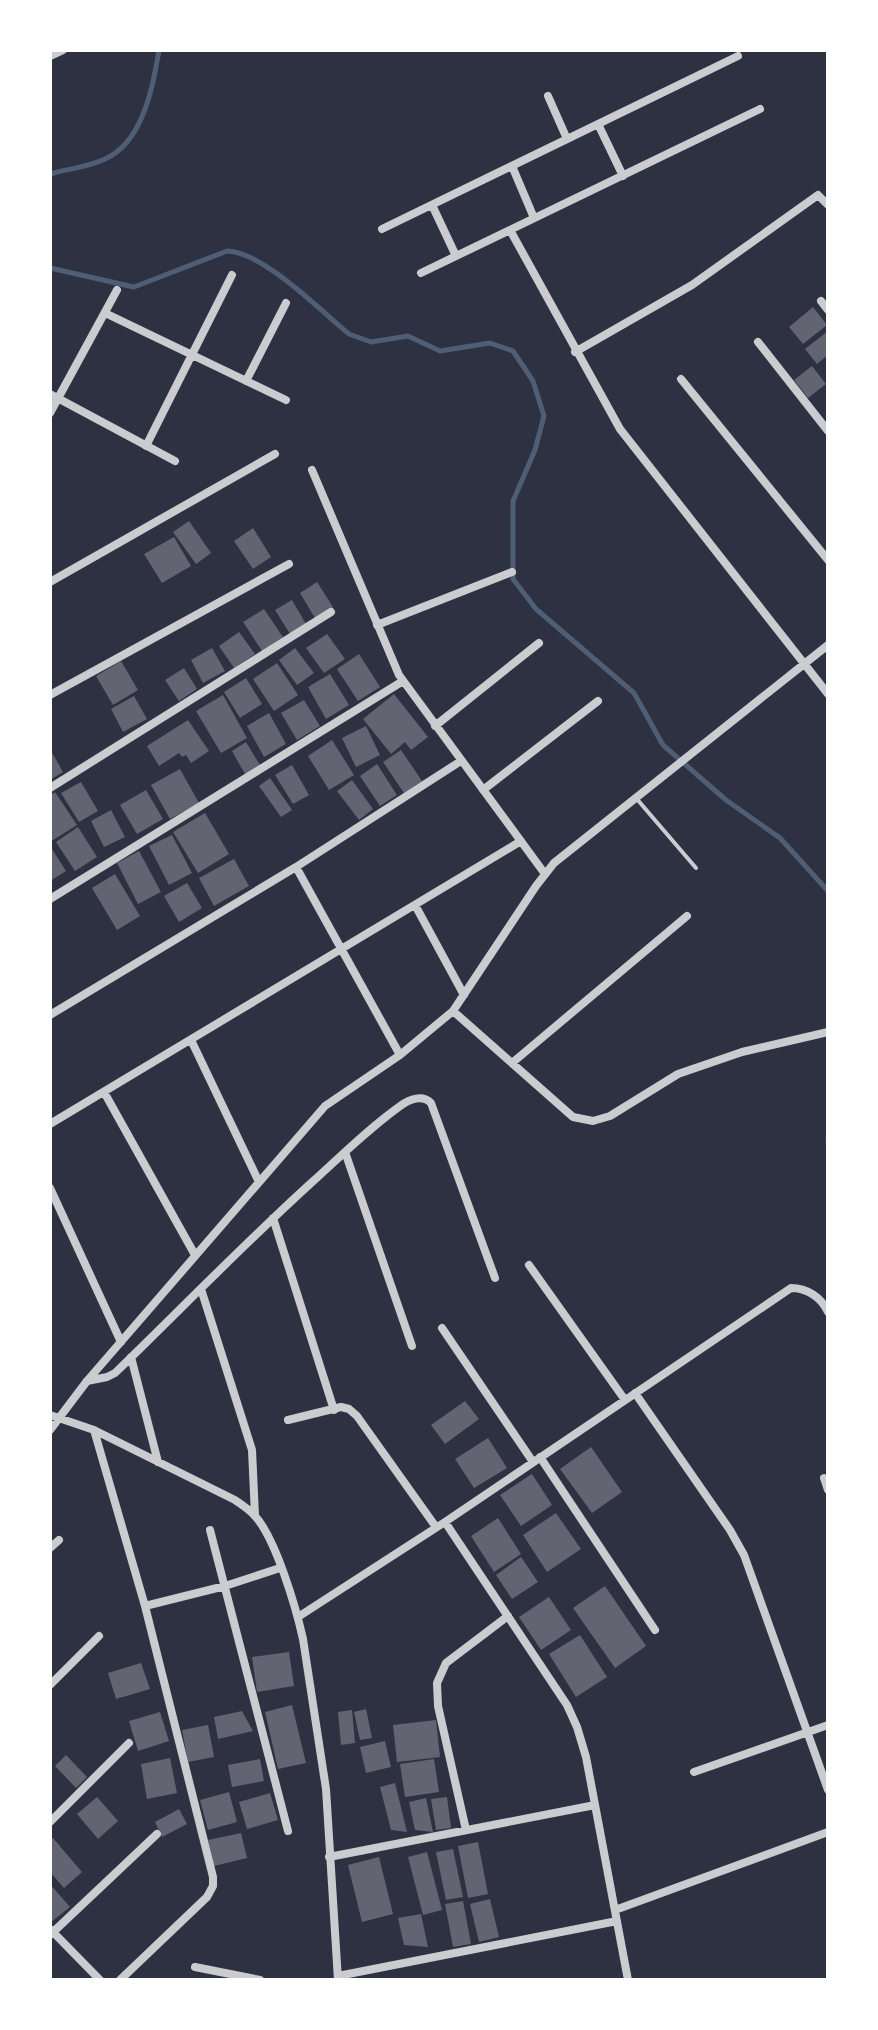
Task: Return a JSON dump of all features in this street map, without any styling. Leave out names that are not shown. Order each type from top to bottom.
[{"type":"street","points":[[50,56],[63,50]]},
{"type":"street","points":[[382,229],[738,56]]},
{"type":"street","points":[[548,96],[567,139]]},
{"type":"street","points":[[421,273],[760,109]]},
{"type":"street","points":[[598,124],[623,176]]},
{"type":"street","points":[[512,166],[534,218]]},
{"type":"street","points":[[575,352],[692,285],[818,195],[828,205]]},
{"type":"street","points":[[432,205],[456,256]]},
{"type":"street","points":[[510,230],[620,429],[828,694]]},
{"type":"street","points":[[146,446],[232,275]]},
{"type":"street","points":[[50,413],[54,396],[117,290]]},
{"type":"street","points":[[821,301],[828,310]]},
{"type":"street","points":[[246,381],[286,303]]},
{"type":"street","points":[[105,313],[286,400]]},
{"type":"street","points":[[758,342],[828,431]]},
{"type":"street","points":[[681,379],[828,560]]},
{"type":"street","points":[[54,396],[175,461]]},
{"type":"street","points":[[50,582],[275,454]]},
{"type":"street","points":[[312,470],[403,681],[545,874]]},
{"type":"street","points":[[50,695],[289,564]]},
{"type":"street","points":[[377,625],[512,572]]},
{"type":"street","points":[[50,788],[331,612]]},
{"type":"street","points":[[435,726],[539,643]]},
{"type":"street","points":[[50,1430],[87,1381],[325,1106],[400,1055],[453,1011],[554,863],[828,645]]},
{"type":"street","points":[[50,899],[403,681]]},
{"type":"street","points":[[483,790],[598,701]]},
{"type":"street","points":[[50,1015],[296,867],[461,761]]},
{"type":"street","points":[[50,1124],[521,841]]},
{"type":"street","points":[[296,867],[400,1055]]},
{"type":"street","points":[[415,905],[464,995]]},
{"type":"street","points":[[512,1063],[687,916]]},
{"type":"street","points":[[453,1011],[573,1117],[593,1121],[610,1116],[678,1074],[742,1052],[828,1032]]},
{"type":"street","points":[[191,1040],[259,1182]]},
{"type":"street","points":[[104,1092],[195,1255]]},
{"type":"street","points":[[87,1381],[107,1377],[131,1357],[273,1218],[345,1152],[405,1103],[426,1098],[431,1103],[495,1278]]},
{"type":"street","points":[[345,1152],[412,1346]]},
{"type":"street","points":[[50,1188],[121,1342]]},
{"type":"street","points":[[273,1218],[334,1410]]},
{"type":"street","points":[[529,1265],[625,1400]]},
{"type":"street","points":[[298,1617],[445,1522],[791,1288],[805,1288],[826,1306],[828,1312]]},
{"type":"street","points":[[201,1289],[252,1450],[255,1516]]},
{"type":"street","points":[[442,1328],[655,1630]]},
{"type":"street","points":[[131,1357],[158,1462]]},
{"type":"street","points":[[635,1393],[737,1541],[828,1790]]},
{"type":"street","points":[[288,1420],[349,1409],[436,1527]]},
{"type":"street","points":[[50,1415],[94,1430],[235,1500],[255,1516],[269,1537],[298,1617],[326,1789],[338,1978],[617,1921]]},
{"type":"street","points":[[94,1430],[145,1606],[213,1886],[207,1897],[120,1980]]},
{"type":"street","points":[[824,1478],[828,1490]]},
{"type":"street","points":[[445,1522],[567,1705],[577,1727],[628,1980]]},
{"type":"street","points":[[210,1530],[288,1831]]},
{"type":"street","points":[[50,1548],[59,1540]]},
{"type":"street","points":[[145,1606],[225,1586],[280,1568]]},
{"type":"street","points":[[466,1830],[438,1706],[437,1683],[446,1663],[508,1616]]},
{"type":"street","points":[[50,1685],[99,1636]]},
{"type":"street","points":[[694,1772],[828,1725]]},
{"type":"street","points":[[50,1822],[129,1743]]},
{"type":"street","points":[[329,1857],[595,1805]]},
{"type":"street","points":[[615,1910],[828,1832]]},
{"type":"street","points":[[100,1980],[51,1932],[157,1834]]},
{"type":"street","points":[[195,1967],[260,1980]]},
{"type":"lane","points":[[636,798],[696,868]]},
{"type":"building","points":[[813,307],[827,325],[803,344],[789,327]]},
{"type":"building","points":[[828,331],[828,355],[817,364],[805,349]]},
{"type":"building","points":[[812,366],[826,384],[808,398],[794,380]]},
{"type":"building","points":[[189,521],[211,553],[196,564],[173,532]]},
{"type":"building","points":[[253,528],[271,557],[253,569],[234,541]]},
{"type":"building","points":[[174,537],[191,566],[162,583],[144,554]]},
{"type":"building","points":[[317,582],[333,607],[315,618],[300,593]]},
{"type":"building","points":[[292,600],[306,624],[290,634],[275,610]]},
{"type":"building","points":[[264,609],[283,637],[262,651],[243,622]]},
{"type":"building","points":[[239,632],[255,654],[234,668],[219,646]]},
{"type":"building","points":[[327,634],[345,659],[324,673],[306,648]]},
{"type":"building","points":[[212,648],[225,671],[203,683],[191,660]]},
{"type":"building","points":[[295,648],[314,673],[297,685],[279,660]]},
{"type":"building","points":[[359,654],[380,687],[358,701],[337,669]]},
{"type":"building","points":[[121,661],[138,690],[113,705],[96,676]]},
{"type":"building","points":[[277,663],[298,695],[274,711],[253,679]]},
{"type":"building","points":[[184,668],[197,689],[179,701],[165,680]]},
{"type":"building","points":[[330,674],[349,705],[326,719],[308,687]]},
{"type":"building","points":[[246,678],[262,704],[240,718],[224,692]]},
{"type":"building","points":[[394,694],[428,737],[411,750],[405,742],[391,754],[363,719]]},
{"type":"building","points":[[223,695],[247,738],[221,753],[196,711]]},
{"type":"building","points":[[134,696],[147,719],[123,732],[111,709]]},
{"type":"building","points":[[304,700],[320,726],[297,740],[281,713]]},
{"type":"building","points":[[269,713],[286,744],[264,757],[247,726]]},
{"type":"building","points":[[188,720],[209,751],[191,763],[186,755],[182,757],[179,753],[159,766],[147,746]]},
{"type":"building","points":[[366,726],[380,755],[356,767],[342,738]]},
{"type":"building","points":[[332,740],[354,775],[329,790],[308,756]]},
{"type":"building","points":[[246,742],[260,765],[245,774],[232,751]]},
{"type":"building","points":[[50,749],[63,772],[50,780]]},
{"type":"building","points":[[401,750],[422,781],[404,793],[383,762]]},
{"type":"building","points":[[377,764],[397,795],[380,806],[360,776]]},
{"type":"building","points":[[292,765],[309,795],[293,804],[275,775]]},
{"type":"building","points":[[180,769],[199,803],[170,819],[151,785]]},
{"type":"building","points":[[270,778],[292,810],[281,817],[259,786]]},
{"type":"building","points":[[352,780],[373,809],[359,820],[337,791]]},
{"type":"building","points":[[81,782],[98,811],[79,822],[61,793]]},
{"type":"building","points":[[146,790],[163,819],[137,834],[120,805]]},
{"type":"building","points":[[55,792],[77,825],[50,842],[50,796]]},
{"type":"building","points":[[111,810],[125,837],[104,847],[91,821]]},
{"type":"building","points":[[205,813],[229,854],[198,873],[173,832]]},
{"type":"building","points":[[78,827],[97,857],[75,871],[56,842]]},
{"type":"building","points":[[172,835],[192,873],[169,885],[149,846]]},
{"type":"building","points":[[50,846],[66,871],[50,881]]},
{"type":"building","points":[[139,851],[161,892],[138,904],[117,863]]},
{"type":"building","points":[[234,859],[249,886],[214,906],[199,878]]},
{"type":"building","points":[[115,874],[140,916],[117,930],[92,888]]},
{"type":"building","points":[[187,883],[202,908],[179,922],[164,896]]},
{"type":"building","points":[[465,1401],[479,1419],[445,1444],[431,1425]]},
{"type":"building","points":[[488,1438],[507,1468],[474,1488],[455,1459]]},
{"type":"building","points":[[591,1447],[622,1492],[592,1513],[560,1469]]},
{"type":"building","points":[[532,1474],[552,1505],[521,1526],[500,1495]]},
{"type":"building","points":[[556,1513],[581,1549],[547,1572],[523,1535]]},
{"type":"building","points":[[498,1518],[521,1554],[494,1572],[471,1536]]},
{"type":"building","points":[[521,1557],[538,1582],[512,1599],[496,1575]]},
{"type":"building","points":[[605,1586],[646,1646],[615,1668],[573,1608]]},
{"type":"building","points":[[549,1597],[571,1630],[541,1650],[519,1617]]},
{"type":"building","points":[[580,1635],[607,1677],[576,1697],[549,1654]]},
{"type":"building","points":[[289,1652],[294,1686],[257,1692],[252,1657]]},
{"type":"building","points":[[141,1663],[150,1689],[116,1699],[108,1673]]},
{"type":"building","points":[[292,1705],[306,1763],[278,1769],[265,1712]]},
{"type":"building","points":[[366,1709],[372,1738],[360,1740],[354,1712]]},
{"type":"building","points":[[352,1710],[355,1743],[341,1745],[338,1712]]},
{"type":"building","points":[[242,1711],[253,1731],[218,1739],[214,1717]]},
{"type":"building","points":[[160,1712],[169,1741],[138,1751],[129,1721]]},
{"type":"building","points":[[436,1720],[440,1757],[397,1762],[393,1725]]},
{"type":"building","points":[[208,1725],[214,1757],[188,1762],[182,1730]]},
{"type":"building","points":[[385,1741],[391,1767],[366,1773],[360,1747]]},
{"type":"building","points":[[66,1755],[87,1777],[76,1788],[55,1766]]},
{"type":"building","points":[[170,1758],[177,1793],[147,1799],[141,1764]]},
{"type":"building","points":[[260,1759],[264,1781],[232,1787],[228,1765]]},
{"type":"building","points":[[434,1759],[439,1792],[405,1797],[400,1764]]},
{"type":"building","points":[[395,1783],[407,1832],[391,1830],[380,1787]]},
{"type":"building","points":[[229,1792],[237,1822],[208,1830],[200,1800]]},
{"type":"building","points":[[270,1793],[278,1820],[247,1829],[239,1802]]},
{"type":"building","points":[[97,1797],[118,1821],[98,1839],[77,1814]]},
{"type":"building","points":[[447,1797],[451,1828],[436,1830],[431,1799]]},
{"type":"building","points":[[426,1798],[433,1832],[415,1830],[409,1802]]},
{"type":"building","points":[[179,1809],[187,1824],[162,1837],[155,1822]]},
{"type":"building","points":[[241,1833],[247,1858],[214,1866],[208,1840]]},
{"type":"building","points":[[53,1838],[82,1872],[64,1888],[50,1872],[50,1840]]},
{"type":"building","points":[[478,1842],[488,1894],[468,1898],[458,1846]]},
{"type":"building","points":[[453,1849],[463,1897],[446,1900],[436,1852]]},
{"type":"building","points":[[427,1852],[442,1910],[423,1915],[408,1857]]},
{"type":"building","points":[[379,1857],[393,1914],[362,1922],[348,1865]]},
{"type":"building","points":[[50,1884],[70,1907],[50,1923]]},
{"type":"building","points":[[490,1899],[499,1937],[479,1942],[470,1904]]},
{"type":"building","points":[[463,1901],[471,1944],[453,1947],[445,1904]]},
{"type":"building","points":[[421,1914],[428,1947],[404,1945],[398,1918]]},
{"type":"waterway","points":[[50,174],[99,162],[129,140],[144,112],[159,50]]},
{"type":"waterway","points":[[50,268],[134,287],[227,251],[241,254],[274,271],[349,334],[371,342],[408,336],[440,351],[490,343],[513,351],[533,381],[544,416],[535,450],[513,501],[513,579],[536,609],[634,693],[663,745],[726,800],[780,838],[828,891]]}]
